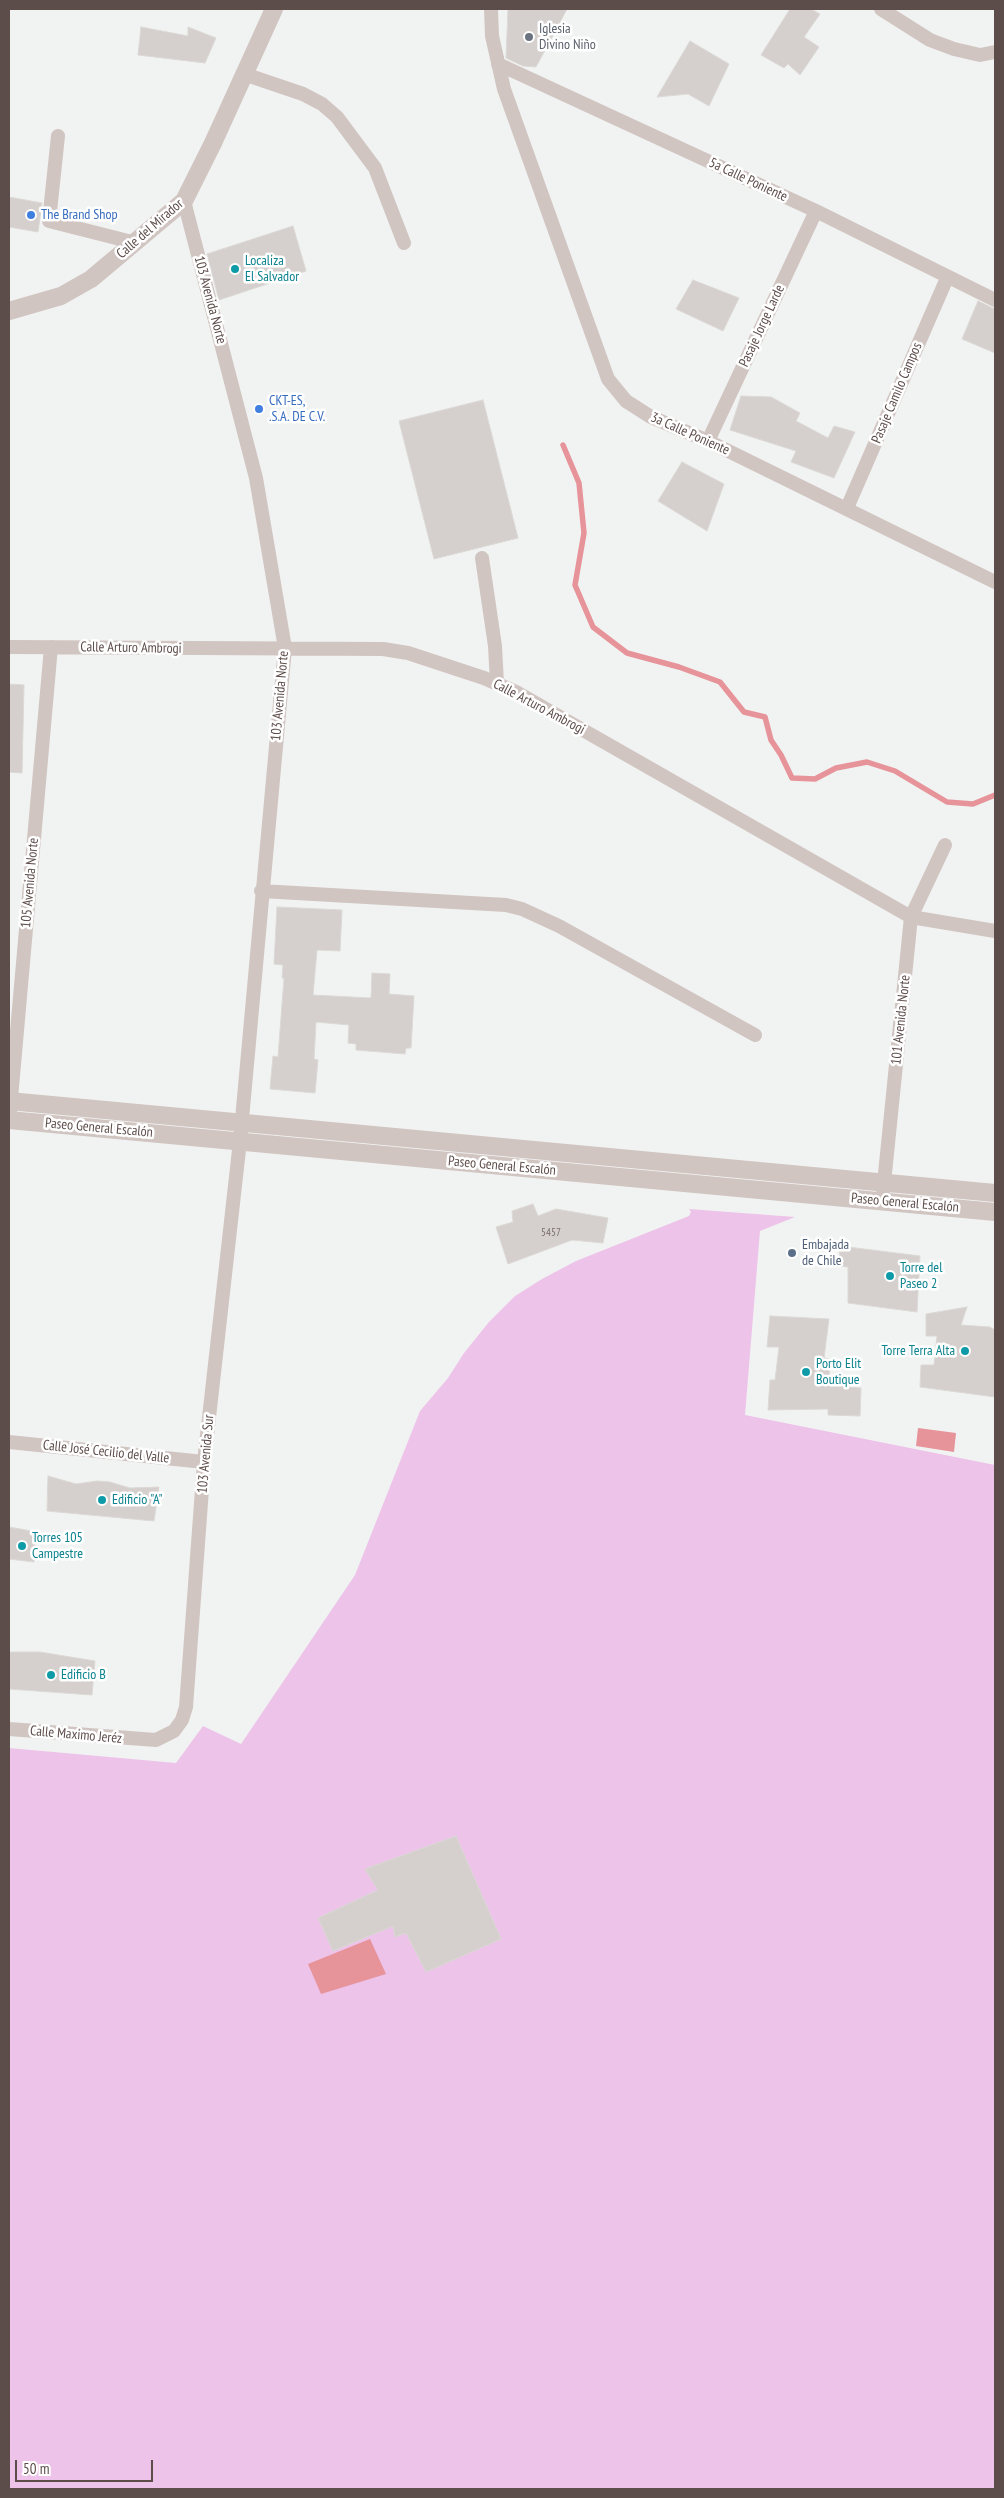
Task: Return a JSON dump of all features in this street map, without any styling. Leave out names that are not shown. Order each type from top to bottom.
[{"type":"street","name":"Calle del Mirador","points":[[9,311],[62,296],[91,279],[184,201],[213,143],[274,9]]},
{"type":"street","name":"3a Calle Poniente","points":[[491,9],[492,36],[504,89],[608,379],[626,401],[651,417],[708,441],[995,582]]},
{"type":"street","points":[[881,9],[930,40],[980,55],[995,52]]},
{"type":"street","name":"5a Calle Poniente","points":[[498,64],[816,211],[947,278],[995,300]]},
{"type":"street","points":[[244,74],[303,94],[322,104],[337,117],[375,168],[404,243]]},
{"type":"street","points":[[58,136],[49,221],[136,243]]},
{"type":"street","name":"103 Avenida Norte","points":[[184,201],[256,478],[285,648],[240,1141]]},
{"type":"street","name":"Pasaje Jorge Larde","points":[[708,441],[816,211]]},
{"type":"street","name":"Pasaje Camilo Campos","points":[[847,508],[947,278]]},
{"type":"street","points":[[482,558],[495,646],[497,684]]},
{"type":"street","name":"Calle Arturo Ambrogi","points":[[9,647],[383,649],[408,653],[518,693],[911,917],[995,931]]},
{"type":"street","name":"105 Avenida Norte","points":[[9,1120],[9,1101],[51,647]]},
{"type":"street","name":"101 Avenida Norte","points":[[882,1201],[911,917],[945,845]]},
{"type":"street","points":[[262,891],[506,905],[522,909],[559,926],[755,1035]]},
{"type":"street","name":"Paseo General Escalón","points":[[9,1101],[995,1193]]},
{"type":"street","name":"Paseo General Escalón","points":[[9,1120],[995,1212]]},
{"type":"street","name":"103 Avenida Sur","points":[[143,1740],[156,1740],[170,1734],[182,1720],[186,1707],[204,1462],[240,1141]]},
{"type":"street","name":"Calle José Cecilio del Valle","points":[[9,1442],[204,1462]]},
{"type":"street","name":"Calle Maximo Jeréz","points":[[9,1730],[143,1740]]},
{"type":"shaded area","points":[[689,1209],[795,1217],[760,1231],[745,1415],[995,1465],[995,2489],[9,2489],[9,1748],[176,1763],[203,1726],[241,1744],[355,1575],[420,1411],[448,1378],[464,1353],[489,1322],[515,1296],[542,1279],[576,1261],[689,1216],[691,1212]]},
{"type":"shaded area","points":[[918,1428],[956,1433],[954,1452],[916,1446]]},
{"type":"shaded area","points":[[370,1939],[386,1974],[321,1994],[308,1964]]},
{"type":"building","name":"Iglesia Divino Niño","points":[[508,9],[567,9],[536,67],[523,66],[506,58]]},
{"type":"building","points":[[790,9],[811,9],[820,14],[804,37],[819,47],[800,75],[788,64],[784,68],[761,55]]},
{"type":"building","points":[[141,27],[188,36],[188,27],[216,38],[205,63],[138,55]]},
{"type":"building","points":[[690,41],[729,64],[709,106],[688,94],[657,97]]},
{"type":"building","points":[[9,197],[42,203],[38,232],[9,227]]},
{"type":"building","points":[[293,226],[306,271],[219,300],[207,254]]},
{"type":"building","points":[[693,280],[739,298],[723,331],[676,309]]},
{"type":"building","points":[[978,301],[995,309],[995,353],[962,339]]},
{"type":"building","points":[[741,396],[771,397],[800,413],[796,421],[828,438],[834,426],[855,432],[834,478],[791,462],[796,451],[730,430]]},
{"type":"building","points":[[483,400],[518,538],[434,559],[399,421]]},
{"type":"building","points":[[682,462],[724,484],[707,531],[658,501]]},
{"type":"building","points":[[9,684],[24,685],[22,773],[9,772]]},
{"type":"building","points":[[277,907],[342,910],[340,951],[317,950],[313,995],[371,998],[372,973],[390,974],[389,994],[414,996],[411,1048],[406,1048],[405,1054],[356,1050],[356,1044],[348,1043],[349,1025],[316,1022],[314,1059],[318,1060],[315,1093],[270,1089],[273,1056],[278,1057],[284,978],[282,978],[283,965],[274,964]]},
{"type":"building","points":[[533,1204],[538,1216],[556,1209],[608,1218],[603,1243],[572,1240],[508,1264],[496,1227],[513,1222],[512,1211]]},
{"type":"building","name":"Torre del Paseo 2","points":[[840,1246],[920,1256],[917,1312],[848,1303],[848,1267],[839,1266]]},
{"type":"building","name":"Torre Terra Alta","points":[[967,1307],[961,1325],[990,1327],[995,1330],[995,1397],[920,1387],[921,1365],[934,1365],[937,1336],[926,1336],[926,1314]]},
{"type":"building","name":"Porto Elit Boutique","points":[[770,1316],[829,1319],[824,1358],[830,1359],[829,1380],[840,1381],[841,1386],[861,1388],[860,1416],[828,1415],[828,1409],[768,1410],[770,1380],[775,1380],[779,1347],[767,1347]]},
{"type":"building","name":"Edificio \"A\"","points":[[48,1476],[76,1484],[97,1481],[110,1482],[130,1488],[159,1487],[154,1521],[47,1511]]},
{"type":"building","name":"Torres 105 Campestre","points":[[9,1527],[37,1532],[34,1562],[9,1559]]},
{"type":"building","name":"Edificio B","points":[[9,1652],[40,1652],[95,1661],[92,1695],[9,1689]]},
{"type":"building","points":[[456,1836],[501,1939],[426,1972],[406,1933],[395,1937],[393,1926],[333,1951],[318,1918],[378,1890],[365,1869]]},
{"type":"waterway","points":[[563,445],[579,483],[584,533],[575,585],[593,627],[627,653],[679,667],[720,682],[744,712],[765,717],[771,740],[792,778],[815,779],[836,768],[867,762],[895,771],[947,802],[973,804],[995,795]]},
{"type":"place","name":"Iglesia Divino Niño","points":[[529,37]]},
{"type":"place","name":"The Brand Shop","points":[[31,215]]},
{"type":"place","name":"Localiza El Salvador","points":[[235,269]]},
{"type":"place","name":"CKT-ES, .S.A. DE C.V.","points":[[259,409]]},
{"type":"place","name":"Embajada de Chile","points":[[792,1253]]},
{"type":"place","name":"Torre del Paseo 2","points":[[890,1276]]},
{"type":"place","name":"Torre Terra Alta","points":[[965,1351]]},
{"type":"place","name":"Porto Elit Boutique","points":[[806,1372]]},
{"type":"place","name":"Edificio \"A\"","points":[[102,1500]]},
{"type":"place","name":"Torres 105 Campestre","points":[[22,1546]]},
{"type":"place","name":"Edificio B","points":[[51,1675]]}]
